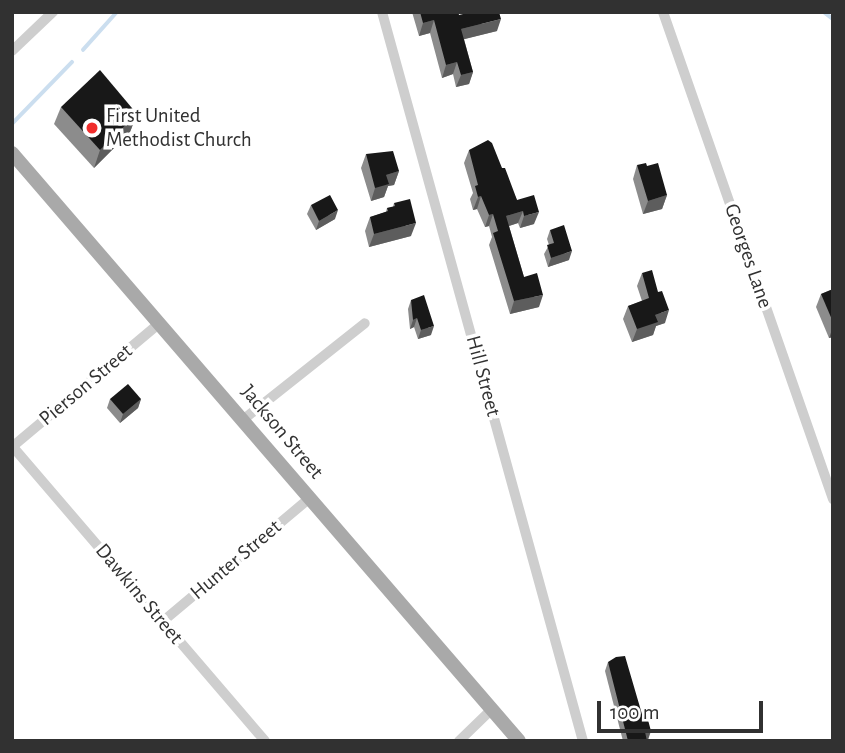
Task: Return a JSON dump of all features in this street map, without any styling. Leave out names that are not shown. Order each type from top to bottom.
[{"type":"main road","name":"Jackson Street","points":[[12,153],[519,741]]},
{"type":"street","points":[[12,51],[53,12]]},
{"type":"street","name":"Hill Street","points":[[382,12],[583,741]]},
{"type":"street","name":"Georges Lane","points":[[663,12],[833,499]]},
{"type":"street","name":"Pierson Street","points":[[13,447],[160,323]]},
{"type":"street","points":[[244,419],[365,323]]},
{"type":"street","name":"Dawkins Street","points":[[13,447],[265,741]]},
{"type":"street","name":"Hunter Street","points":[[162,622],[310,498]]},
{"type":"street","points":[[458,741],[492,709]]},
{"type":"building","points":[[420,12],[458,12],[459,15],[499,12],[501,19],[461,29],[473,72],[461,75],[457,62],[446,65],[434,20],[423,23]]},
{"type":"building","points":[[100,70],[137,114],[100,150],[61,107]]},
{"type":"building","points":[[488,140],[492,143],[502,168],[505,168],[517,200],[534,195],[539,212],[524,216],[523,211],[506,216],[524,277],[537,273],[543,295],[514,301],[493,233],[498,231],[493,214],[489,215],[481,196],[478,197],[475,186],[478,185],[469,150]]},
{"type":"building","points":[[393,151],[399,171],[386,175],[389,184],[375,188],[366,154]]},
{"type":"building","points":[[646,163],[647,166],[658,163],[667,195],[648,201],[637,165]]},
{"type":"building","points":[[330,195],[338,210],[319,221],[311,205]]},
{"type":"building","points":[[410,199],[416,223],[374,234],[370,217],[388,211],[387,208],[395,206],[394,203]]},
{"type":"building","points":[[564,225],[572,251],[551,258],[547,245],[554,243],[550,230]]},
{"type":"building","points":[[652,270],[658,292],[662,291],[669,310],[655,315],[658,322],[637,329],[628,306],[649,298],[642,273]]},
{"type":"building","points":[[833,289],[833,322],[821,294]]},
{"type":"building","points":[[424,295],[434,326],[421,330],[417,318],[413,320],[411,300]]},
{"type":"building","points":[[128,384],[141,399],[123,414],[110,399]]},
{"type":"building","points":[[625,656],[644,721],[648,720],[651,731],[645,732],[647,741],[628,741],[608,662]]},
{"type":"waterway","points":[[83,50],[117,12]]},
{"type":"waterway","points":[[824,12],[833,19]]},
{"type":"waterway","points":[[12,124],[72,62]]},
{"type":"place","name":"First United Methodist Church","points":[[92,128]]}]
